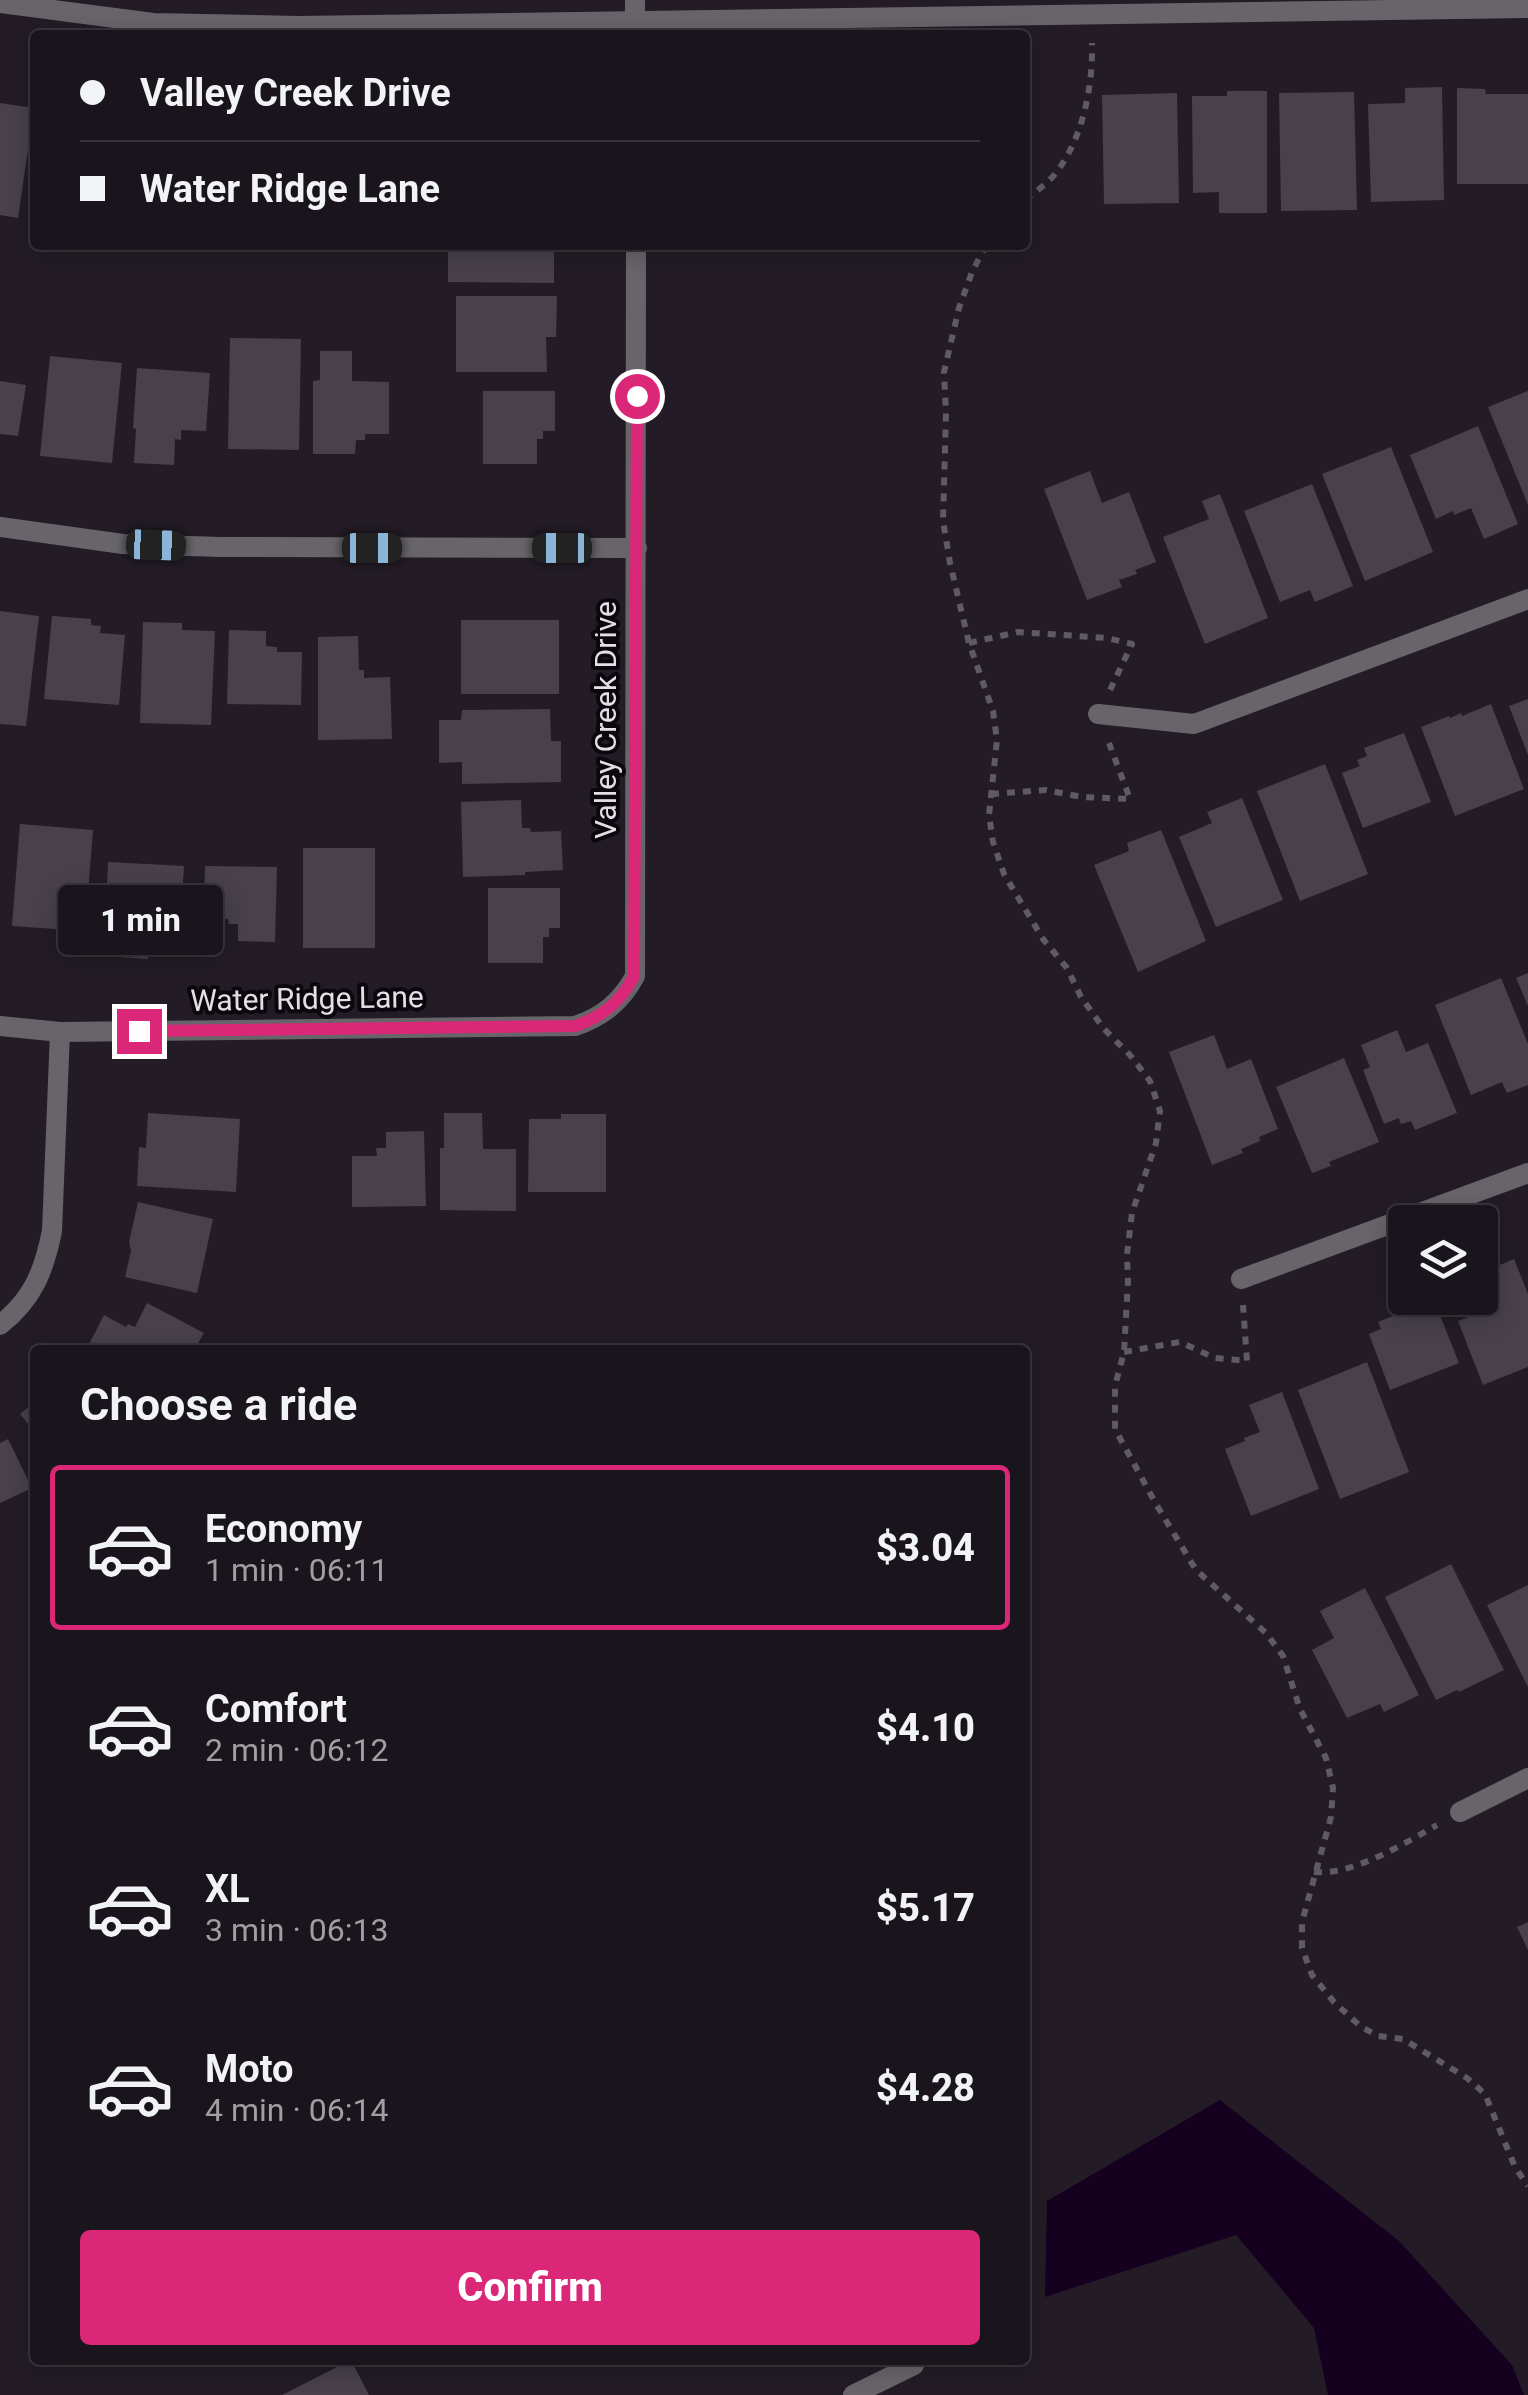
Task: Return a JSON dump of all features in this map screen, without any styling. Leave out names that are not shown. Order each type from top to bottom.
[{"type":"street","points":[[0,3],[153,22],[299,26],[635,18],[1528,8]]},
{"type":"street","name":"Valley Creek Drive","points":[[611,1007],[626,992],[634,976],[636,250]]},
{"type":"street","points":[[0,527],[123,544],[637,548]]},
{"type":"street","points":[[1098,714],[1194,724],[1528,599]]},
{"type":"street","name":"Water Ridge Lane","points":[[0,1026],[60,1032],[575,1026],[595,1019],[611,1007]]},
{"type":"street","points":[[0,1326],[32,1293],[46,1262],[52,1231],[60,1032]]},
{"type":"street","points":[[1241,1279],[1528,1173]]},
{"type":"street","points":[[1460,1812],[1528,1778]]},
{"type":"street","points":[[853,2395],[914,2365]]},
{"type":"path","points":[[1030,196],[1054,175],[1071,149],[1088,96],[1092,14]]},
{"type":"path","points":[[983,250],[959,308],[944,372],[943,521],[969,643],[994,711],[997,740],[989,815],[992,842],[1004,874],[1043,939],[1093,1013],[1150,1081],[1160,1111],[1156,1143],[1132,1213],[1124,1352],[1115,1386],[1115,1430],[1196,1570],[1266,1633],[1283,1656],[1300,1709],[1326,1758],[1333,1788],[1331,1817],[1302,1922],[1302,1948],[1312,1975],[1360,2026],[1378,2036],[1403,2039],[1467,2078],[1484,2094],[1515,2167],[1528,2186]]},
{"type":"path","points":[[1124,1352],[1180,1342],[1215,1358],[1247,1361],[1241,1279]]},
{"type":"path","points":[[1314,1872],[1329,1874],[1364,1862],[1460,1812]]},
{"type":"shaded area","points":[[1220,2100],[1399,2241],[1512,2365],[1524,2395],[1328,2395],[1314,2328],[1236,2235],[1045,2297],[1047,2201]]},
{"type":"building","points":[[1442,87],[1444,200],[1371,202],[1368,104],[1405,103],[1405,88]]},
{"type":"building","points":[[1457,88],[1485,89],[1486,94],[1528,94],[1528,184],[1457,184]]},
{"type":"building","points":[[1227,91],[1267,91],[1267,213],[1219,213],[1219,192],[1193,193],[1192,96],[1227,96]]},
{"type":"building","points":[[1354,92],[1357,210],[1281,211],[1279,93]]},
{"type":"building","points":[[1177,93],[1179,203],[1104,204],[1102,95]]},
{"type":"building","points":[[0,103],[30,107],[30,136],[18,218],[0,215]]},
{"type":"building","points":[[448,250],[554,250],[554,283],[448,282]]},
{"type":"building","points":[[456,296],[557,296],[556,337],[546,337],[547,372],[456,372]]},
{"type":"building","points":[[230,338],[301,339],[299,450],[228,449]]},
{"type":"building","points":[[320,351],[352,351],[352,381],[389,382],[389,434],[365,434],[365,440],[356,440],[355,454],[313,454],[313,381],[320,380]]},
{"type":"building","points":[[50,356],[122,363],[112,463],[40,456]]},
{"type":"building","points":[[137,368],[210,373],[206,431],[181,430],[181,440],[175,439],[174,465],[134,463]]},
{"type":"building","points":[[0,381],[26,385],[18,436],[0,434]]},
{"type":"building","points":[[483,391],[555,391],[555,431],[543,431],[543,439],[537,439],[537,464],[483,464]]},
{"type":"building","points":[[1528,391],[1528,505],[1488,407]]},
{"type":"building","points":[[1478,426],[1518,524],[1484,539],[1471,508],[1436,519],[1410,455]]},
{"type":"building","points":[[1391,447],[1433,552],[1365,581],[1322,474]]},
{"type":"building","points":[[1090,471],[1102,503],[1129,492],[1156,562],[1119,580],[1122,587],[1087,600],[1044,489]]},
{"type":"building","points":[[1312,484],[1353,586],[1315,602],[1310,590],[1280,602],[1244,511]]},
{"type":"building","points":[[1220,494],[1268,618],[1205,644],[1163,537],[1209,519],[1202,501]]},
{"type":"building","points":[[0,611],[39,616],[26,726],[0,724]]},
{"type":"building","points":[[52,616],[91,619],[91,625],[101,626],[100,633],[125,635],[119,705],[44,699]]},
{"type":"building","points":[[461,620],[559,620],[559,694],[461,694]]},
{"type":"building","points":[[143,622],[182,623],[182,630],[215,631],[211,725],[140,723]]},
{"type":"building","points":[[229,630],[266,631],[266,646],[277,647],[277,652],[302,652],[301,705],[227,704]]},
{"type":"building","points":[[358,636],[359,670],[364,670],[364,678],[390,677],[392,739],[318,740],[318,637]]},
{"type":"building","points":[[1528,699],[1528,755],[1509,706]]},
{"type":"building","points":[[1491,704],[1524,789],[1455,816],[1421,727]]},
{"type":"building","points":[[550,709],[551,741],[561,741],[561,782],[462,784],[462,762],[439,763],[439,720],[461,720],[462,710]]},
{"type":"building","points":[[1404,733],[1431,802],[1363,828],[1342,773],[1360,766],[1357,760],[1367,756],[1364,748]]},
{"type":"building","points":[[1325,764],[1368,874],[1300,901],[1257,791]]},
{"type":"building","points":[[1242,798],[1283,900],[1216,927],[1179,837],[1212,823],[1207,812]]},
{"type":"building","points":[[521,800],[522,828],[530,828],[531,832],[561,831],[563,870],[463,877],[461,802]]},
{"type":"building","points":[[20,824],[93,830],[85,931],[12,926]]},
{"type":"building","points":[[1161,830],[1206,941],[1138,972],[1094,865],[1129,851],[1127,843]]},
{"type":"building","points":[[303,848],[375,848],[375,948],[303,948]]},
{"type":"building","points":[[108,862],[184,866],[180,929],[155,927],[155,934],[150,934],[148,959],[108,956]]},
{"type":"building","points":[[205,866],[277,867],[275,942],[238,941],[238,924],[229,924],[228,919],[204,918]]},
{"type":"building","points":[[488,888],[560,888],[560,928],[549,928],[549,937],[543,937],[543,963],[488,963]]},
{"type":"building","points":[[1528,973],[1528,1006],[1516,978]]},
{"type":"building","points":[[1501,978],[1528,1044],[1528,1085],[1507,1093],[1502,1082],[1471,1095],[1435,1005]]},
{"type":"building","points":[[1397,1030],[1406,1052],[1428,1043],[1457,1113],[1415,1130],[1411,1121],[1401,1124],[1399,1118],[1384,1124],[1363,1070],[1370,1067],[1361,1045]]},
{"type":"building","points":[[1214,1035],[1227,1069],[1251,1059],[1278,1129],[1241,1149],[1243,1153],[1212,1165],[1169,1052]]},
{"type":"building","points":[[1344,1058],[1379,1142],[1312,1173],[1276,1087]]},
{"type":"building","points":[[148,1113],[240,1119],[236,1192],[137,1186],[139,1147],[146,1148]]},
{"type":"building","points":[[444,1113],[482,1113],[483,1149],[516,1149],[516,1211],[440,1210]]},
{"type":"building","points":[[561,1114],[606,1114],[606,1192],[528,1192],[529,1119],[561,1119]]},
{"type":"building","points":[[424,1131],[426,1206],[352,1207],[352,1156],[377,1156],[376,1148],[386,1148],[386,1132]]},
{"type":"building","points":[[138,1202],[213,1219],[197,1293],[125,1277]]},
{"type":"building","points":[[1514,1259],[1528,1294],[1528,1367],[1483,1385],[1458,1321],[1474,1315],[1498,1315],[1498,1266]]},
{"type":"building","points":[[147,1303],[204,1333],[197,1345],[89,1345],[104,1315],[126,1327],[135,1327]]},
{"type":"building","points":[[1440,1315],[1459,1363],[1390,1390],[1369,1334],[1381,1329],[1378,1322],[1393,1316]]},
{"type":"building","points":[[1367,1362],[1409,1472],[1340,1499],[1298,1390]]},
{"type":"building","points":[[1282,1392],[1319,1489],[1251,1516],[1225,1449],[1260,1432],[1249,1405]]},
{"type":"building","points":[[30,1406],[30,1426],[20,1414]]},
{"type":"building","points":[[8,1439],[30,1489],[0,1503],[0,1443]]},
{"type":"building","points":[[1451,1564],[1504,1670],[1436,1700],[1385,1597]]},
{"type":"building","points":[[1528,1585],[1528,1687],[1487,1605]]},
{"type":"building","points":[[1365,1588],[1419,1695],[1384,1712],[1380,1704],[1347,1718],[1312,1650],[1334,1638],[1320,1611]]},
{"type":"building","points":[[1528,1922],[1528,1950],[1517,1927]]},
{"type":"building","points":[[341,2365],[354,2365],[369,2395],[282,2395]]},
{"type":"route","points":[[139,1031],[575,1026],[595,1019],[626,992],[634,976],[637,396]]}]
